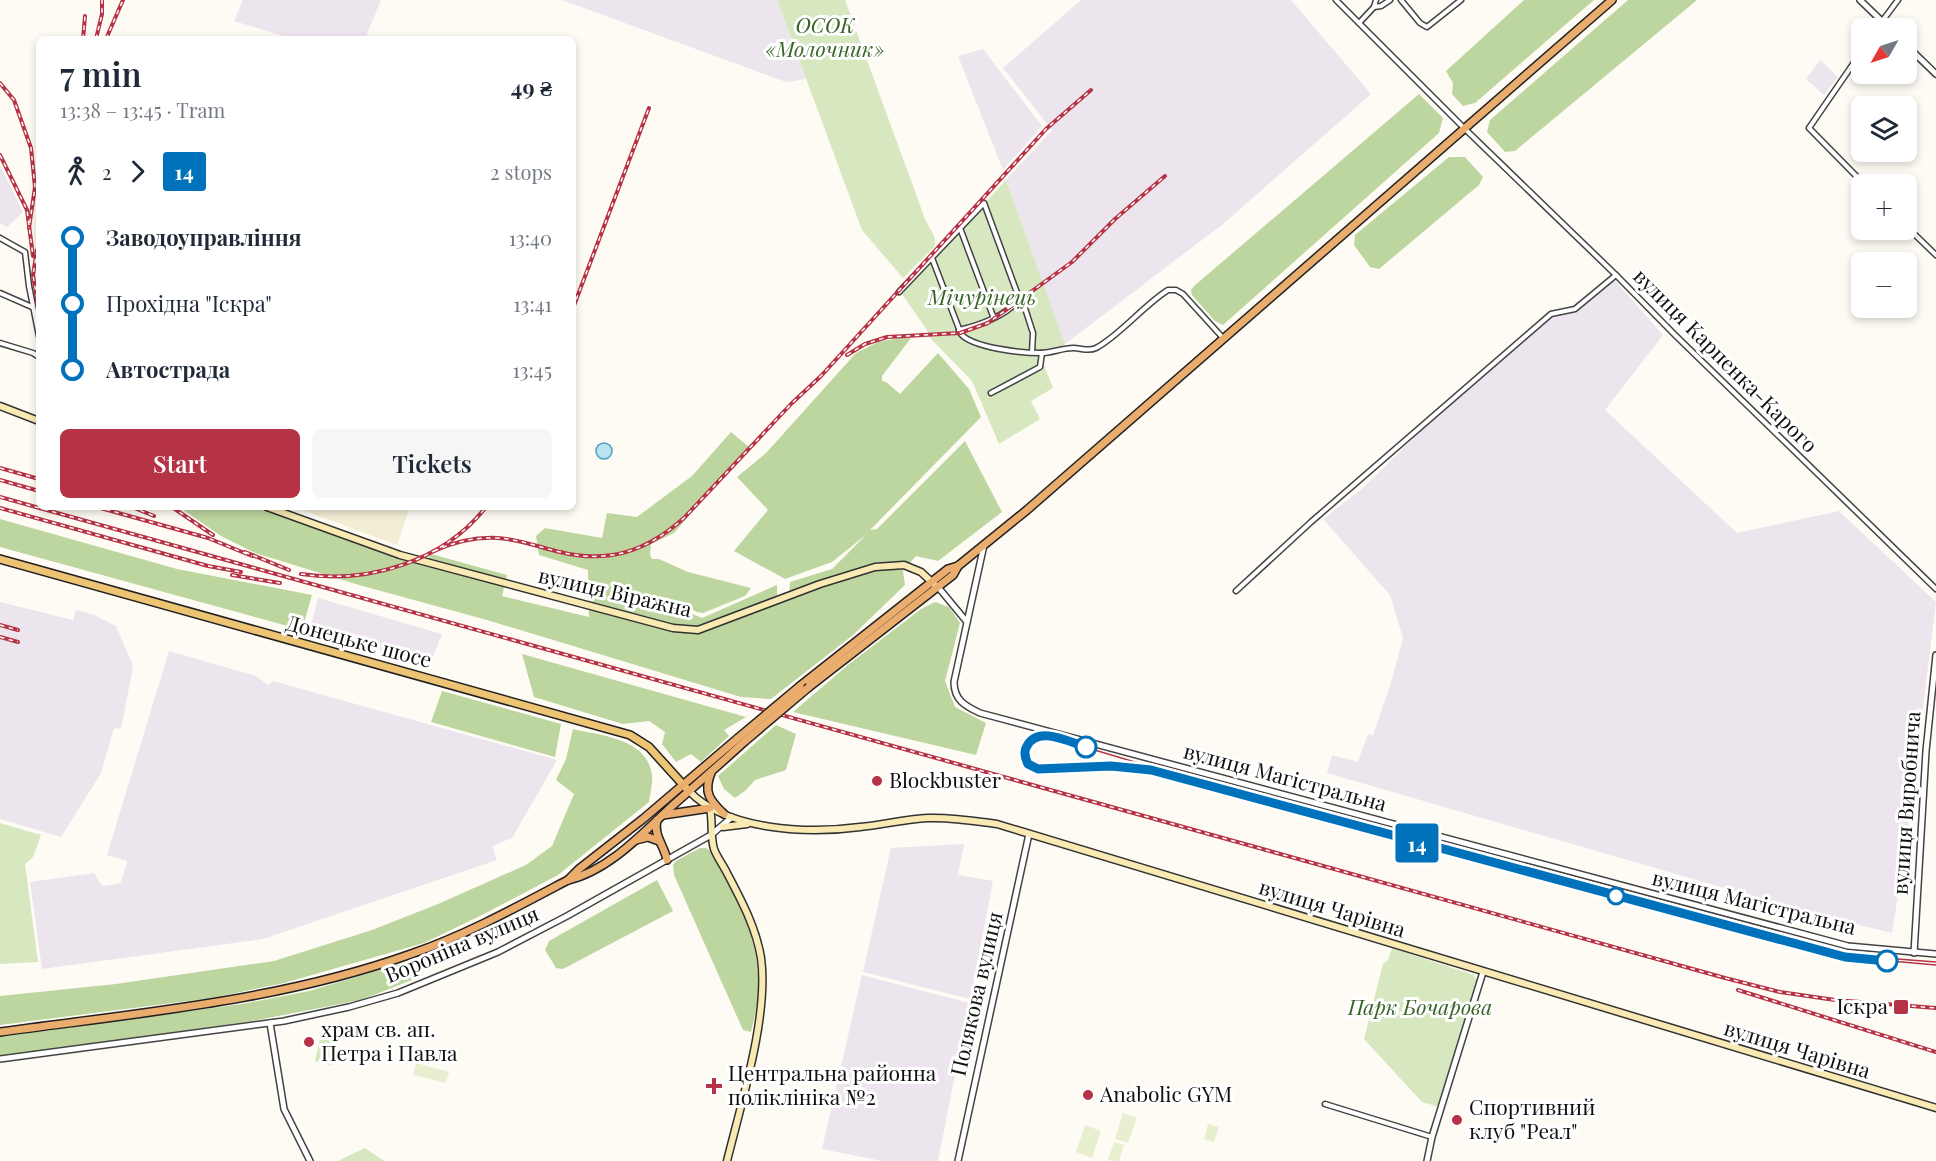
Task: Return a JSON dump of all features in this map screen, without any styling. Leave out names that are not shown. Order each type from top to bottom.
[{"type":"highway","points":[[568,880],[683,785],[953,575],[958,566],[1099,448],[1612,0]]},
{"type":"highway","points":[[0,1032],[201,1005],[337,977],[423,950],[568,880],[584,877],[630,843],[660,817],[712,771],[741,740],[800,686],[932,581],[948,569],[958,566]]},
{"type":"highway","points":[[712,771],[706,789],[709,799],[724,814]]},
{"type":"highway","points":[[660,817],[710,808]]},
{"type":"highway","points":[[660,817],[656,828],[667,860]]},
{"type":"highway","points":[[630,843],[648,837],[655,838],[661,843]]},
{"type":"main road","points":[[0,406],[36,421]]},
{"type":"main road","name":"вулиця Віражна","points":[[275,510],[400,555],[673,628],[698,630],[820,584],[875,567],[904,565],[921,572],[938,587]]},
{"type":"main road","name":"Донецьке шосе","points":[[0,559],[630,735],[649,747],[689,791]]},
{"type":"main road","name":"вулиця Чарівна","points":[[689,791],[710,808],[732,817],[756,824],[805,830],[842,829],[928,818],[988,823],[1936,1108]]},
{"type":"main road","points":[[710,808],[714,849],[752,923],[761,958],[762,997],[753,1055],[727,1161]]},
{"type":"main road","points":[[723,827],[756,824]]},
{"type":"street","points":[[1336,0],[1616,275]]},
{"type":"street","points":[[1359,23],[1374,7],[1376,0]]},
{"type":"street","points":[[1374,7],[1381,6],[1390,0]]},
{"type":"street","points":[[1401,0],[1422,26],[1427,27],[1461,0]]},
{"type":"street","points":[[1860,0],[1878,18]]},
{"type":"street","points":[[1885,18],[1898,0]]},
{"type":"street","points":[[1917,56],[1936,74]]},
{"type":"street","points":[[1851,67],[1809,128],[1854,174]]},
{"type":"street","points":[[899,292],[984,203],[1018,298],[986,322],[959,330]]},
{"type":"street","points":[[960,228],[993,316]]},
{"type":"street","points":[[1917,237],[1936,255]]},
{"type":"street","points":[[0,238],[23,250],[27,260],[36,322]]},
{"type":"street","points":[[932,258],[963,337],[987,346],[1042,353],[1073,348],[1091,350],[1098,347],[1168,290],[1176,290],[1184,294],[1224,339]]},
{"type":"street","name":"вулиця Карпенка-Карого","points":[[1236,591],[1311,522],[1551,314],[1575,309],[1616,275],[1936,589]]},
{"type":"street","points":[[0,293],[33,307]]},
{"type":"street","points":[[1023,302],[1034,333],[1032,352]]},
{"type":"street","points":[[0,343],[36,355]]},
{"type":"street","points":[[991,393],[1040,367],[1042,353]]},
{"type":"street","name":"вулиця Магістральна","points":[[984,545],[968,624],[955,672],[954,688],[958,699],[967,707],[980,713],[1848,946],[1936,954]]},
{"type":"street","name":"вулиця Віражна","points":[[938,587],[968,624]]},
{"type":"street","name":"вулиця Виробнича","points":[[1914,953],[1927,740],[1936,655]]},
{"type":"street","name":"Вороніна вулиця","points":[[0,1059],[270,1023],[351,1006],[398,993],[498,952],[567,916],[711,835],[732,817]]},
{"type":"street","name":"Полякова вулиця","points":[[958,1161],[1029,834]]},
{"type":"street","points":[[1427,1161],[1432,1137],[1483,972]]},
{"type":"street","points":[[270,1023],[284,1109],[310,1161]]},
{"type":"street","points":[[1325,1104],[1432,1137]]},
{"type":"shaded area","points":[[243,0],[381,0],[366,36],[283,36],[234,21]]},
{"type":"shaded area","points":[[562,0],[777,0],[806,79],[786,82]]},
{"type":"shaded area","points":[[1081,0],[1291,0],[1371,94],[1223,224],[1065,344],[1006,180],[1052,130],[1003,68]]},
{"type":"shaded area","points":[[983,49],[1042,126],[1003,170],[958,56]]},
{"type":"shaded area","points":[[1820,60],[1838,77],[1824,95],[1806,79]]},
{"type":"shaded area","points":[[0,165],[23,212],[7,227],[0,223]]},
{"type":"shaded area","points":[[1611,276],[1663,335],[1605,410],[1737,533],[1839,511],[1936,602],[1906,845],[1892,933],[1810,913],[1327,773],[1332,755],[1358,762],[1368,734],[1373,735],[1391,683],[1403,638],[1390,595],[1323,519],[1363,488],[1468,385],[1547,317],[1565,311]]},
{"type":"shaded area","points":[[302,510],[409,510],[397,545]]},
{"type":"shaded area","points":[[318,598],[442,634],[431,662],[309,633]]},
{"type":"shaded area","points":[[0,602],[73,620],[76,610],[92,614],[116,626],[133,666],[121,729],[114,728],[101,773],[61,837],[0,819]]},
{"type":"shaded area","points":[[169,651],[256,676],[268,685],[273,681],[557,760],[512,838],[492,846],[497,860],[263,939],[42,969],[30,882],[94,873],[102,886],[121,883],[127,861],[107,855]]},
{"type":"shaded area","points":[[964,844],[958,875],[993,881],[970,999],[863,972],[891,848]]},
{"type":"shaded area","points":[[862,975],[969,1003],[938,1161],[882,1161],[822,1149]]},
{"type":"green space","name":"ОСОК «Молочник»","points":[[777,0],[845,0],[925,219],[935,238],[935,246],[903,278],[862,230]]},
{"type":"green space","points":[[1524,0],[1594,0],[1475,103],[1463,106],[1452,94],[1453,83],[1446,71]]},
{"type":"green space","points":[[1628,0],[1697,0],[1515,151],[1505,152],[1487,132],[1490,120]]},
{"type":"green space","points":[[1419,94],[1443,118],[1439,133],[1223,325],[1215,321],[1192,295],[1191,290],[1194,286]]},
{"type":"green space","points":[[1449,157],[1465,157],[1483,177],[1479,185],[1379,269],[1370,267],[1354,245],[1355,235]]},
{"type":"green space","name":"Мічурінець","points":[[1006,180],[1065,344],[1062,347],[1044,349],[1043,363],[1053,388],[1031,401],[1040,419],[999,444],[972,381],[931,339],[902,294]]},
{"type":"green space","points":[[911,338],[882,376],[882,381],[900,394],[938,353],[969,389],[981,417],[870,530],[877,529],[965,441],[1002,512],[938,561],[916,556],[903,571],[905,585],[853,635],[771,699],[741,697],[255,553],[221,536],[183,510],[276,510],[426,562],[431,554],[507,575],[502,596],[589,617],[588,570],[539,555],[536,536],[545,528],[602,538],[607,513],[637,517],[692,476],[731,432],[749,447],[674,533],[651,544],[650,554],[652,559],[659,559],[688,572],[751,588],[745,596],[703,613],[660,596],[659,600],[702,618],[777,585],[777,600],[789,596],[790,582],[832,569],[867,534],[832,562],[785,579],[734,551],[768,510],[737,477],[766,453],[856,353],[878,342]]},
{"type":"green space","points":[[0,519],[177,569],[312,595],[302,630],[0,547]]},
{"type":"green space","points":[[935,602],[949,607],[960,623],[945,681],[955,707],[986,723],[976,755],[793,712],[848,665],[921,609]]},
{"type":"green space","points":[[522,654],[746,717],[724,730],[729,736],[701,762],[691,754],[676,762],[662,744],[665,732],[649,721],[623,724],[534,697]]},
{"type":"green space","points":[[442,691],[561,724],[555,757],[431,722]]},
{"type":"green space","points":[[776,725],[796,734],[786,770],[755,780],[735,798],[724,789],[718,776]]},
{"type":"green space","points":[[573,729],[622,741],[642,753],[652,775],[649,802],[558,875],[486,913],[424,943],[284,983],[212,998],[0,1025],[0,996],[116,984],[274,961],[372,930],[526,865],[552,846],[574,794],[556,780],[566,759]]},
{"type":"green space","points":[[0,823],[41,835],[33,857],[25,864],[38,962],[0,964]]},
{"type":"green space","points":[[700,848],[706,848],[713,853],[751,935],[758,971],[758,991],[751,1032],[743,1030],[674,875],[673,865],[676,861]]},
{"type":"green space","points":[[657,880],[673,911],[563,969],[556,968],[545,950],[549,941]]},
{"type":"green space","name":"Парк Бочарова","points":[[1392,948],[1474,975],[1477,981],[1439,1107],[1422,1102],[1364,1039],[1383,964],[1388,960]]},
{"type":"green space","points":[[410,961],[415,964],[419,974],[417,978],[361,1000],[247,1022],[0,1056],[0,1037],[242,1004],[309,991]]},
{"type":"green space","points":[[342,1022],[331,1065],[315,1061],[323,1027]]},
{"type":"green space","points":[[416,1063],[449,1072],[446,1083],[413,1075]]},
{"type":"green space","points":[[1123,1113],[1137,1118],[1128,1143],[1115,1139]]},
{"type":"green space","points":[[1208,1124],[1219,1127],[1214,1142],[1204,1139]]},
{"type":"green space","points":[[1085,1125],[1101,1131],[1092,1158],[1076,1152]]},
{"type":"green space","points":[[1114,1142],[1124,1145],[1119,1161],[1108,1160]]},
{"type":"green space","points":[[365,1148],[384,1161],[338,1161]]},
{"type":"water","points":[[604,443],[610,445],[612,451],[610,457],[604,459],[598,457],[596,451],[598,445]]},
{"type":"tram line","points":[[1936,962],[1846,955],[1182,776],[1044,735],[1030,742],[1026,749],[1028,764],[1038,769],[1122,766],[1151,770],[1845,957],[1936,965]]},
{"type":"tram line","name":"14","points":[[1086,747],[1044,735],[1037,736],[1029,742],[1024,753],[1028,764],[1038,769],[1122,766],[1151,770],[1762,936],[1845,957],[1887,961]]},
{"type":"railway","points":[[97,36],[102,14],[102,0]]},
{"type":"railway","points":[[107,36],[123,0]]},
{"type":"railway","points":[[83,36],[85,16]]},
{"type":"railway","points":[[0,83],[14,100],[31,148],[35,187],[29,228]]},
{"type":"railway","points":[[434,551],[465,541],[497,538],[560,552],[595,556],[626,552],[656,539],[684,518],[791,404],[821,376],[1046,129],[1091,90]]},
{"type":"railway","points":[[576,300],[649,108]]},
{"type":"railway","points":[[0,155],[27,210],[33,256]]},
{"type":"railway","points":[[847,355],[865,344],[887,337],[960,333],[988,323],[1072,262],[1115,219],[1165,176]]},
{"type":"railway","points":[[36,256],[33,275],[36,294]]},
{"type":"railway","points":[[0,468],[36,478]]},
{"type":"railway","points":[[0,480],[36,490]]},
{"type":"railway","points":[[0,497],[36,507]]},
{"type":"railway","points":[[0,508],[208,566],[241,572]]},
{"type":"railway","points":[[47,510],[1725,978],[1780,992],[1835,1000],[1936,1008]]},
{"type":"railway","points":[[108,510],[208,538],[252,556]]},
{"type":"railway","points":[[139,510],[154,516]]},
{"type":"railway","points":[[176,510],[213,535]]},
{"type":"railway","points":[[301,574],[352,575],[378,572],[402,565],[448,542],[483,510]]},
{"type":"railway","points":[[245,552],[289,570]]},
{"type":"railway","points":[[232,575],[280,583]]},
{"type":"railway","points":[[0,625],[18,630]]},
{"type":"railway","points":[[0,637],[18,642]]},
{"type":"railway","points":[[1738,990],[1936,1052]]},
{"type":"place","name":"Blockbuster","points":[[877,781]]},
{"type":"place","name":"Іскра","points":[[1901,1007]]},
{"type":"place","name":"храм св. ап. Петра і Павла","points":[[309,1042]]},
{"type":"place","name":"Центральна районна поліклініка №2","points":[[714,1086]]},
{"type":"place","name":"Anabolic GYM","points":[[1088,1095]]},
{"type":"place","name":"Спортивний клуб \"Реал\"","points":[[1457,1120]]}]
